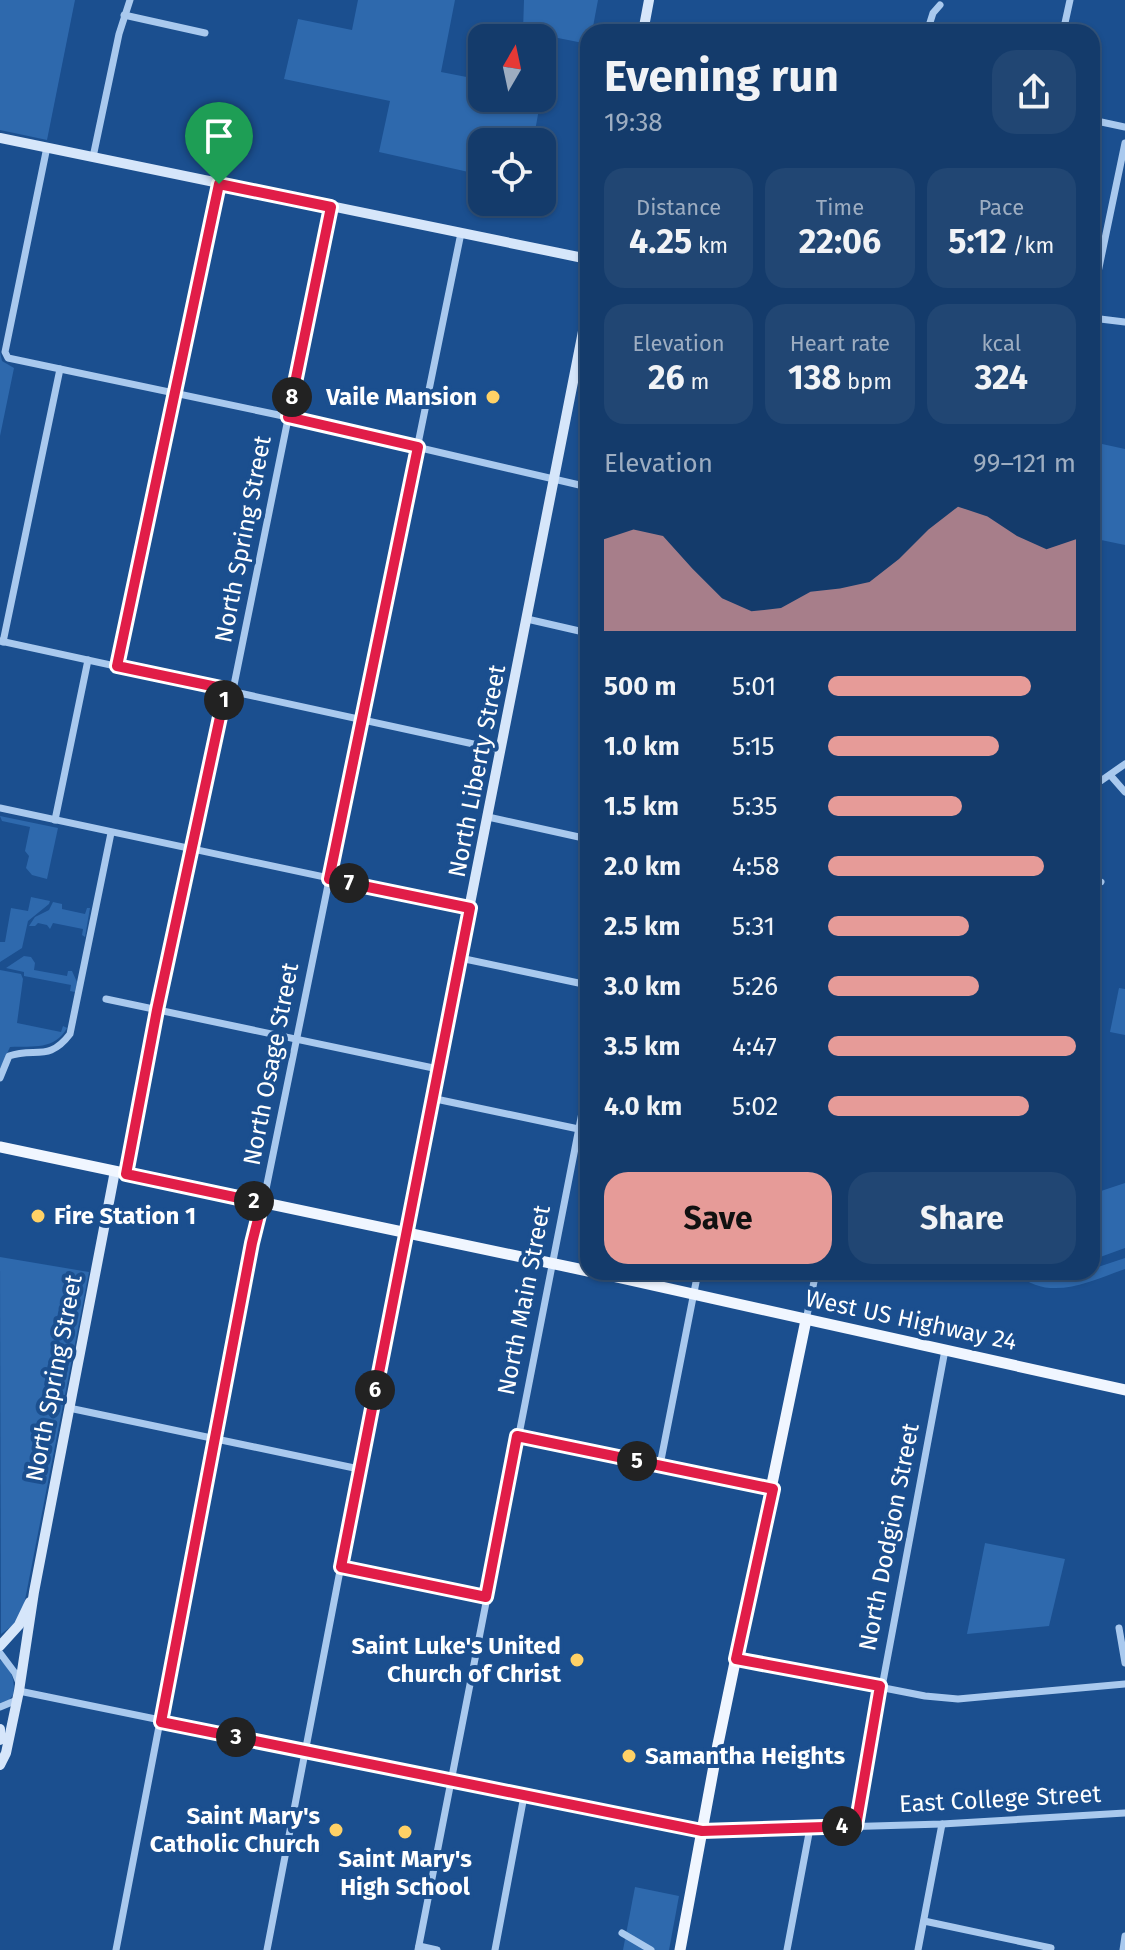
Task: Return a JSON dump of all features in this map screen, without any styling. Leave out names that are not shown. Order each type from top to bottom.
[{"type":"main road","points":[[0,1140],[4,1149]]},
{"type":"main road","name":"West US Highway 24","points":[[4,1149],[580,1269]]},
{"type":"main road","name":"West US Highway 24","points":[[633,1280],[1125,1390]]},
{"type":"main road","points":[[680,1950],[806,1320]]},
{"type":"street","points":[[93,157],[130,0]]},
{"type":"street","points":[[644,24],[649,0]]},
{"type":"street","points":[[1065,24],[1070,0]]},
{"type":"street","points":[[930,24],[940,5]]},
{"type":"street","points":[[124,15],[205,33]]},
{"type":"street","points":[[1100,122],[1125,127]]},
{"type":"street","points":[[0,138],[580,257]]},
{"type":"street","points":[[1100,263],[1125,143]]},
{"type":"street","points":[[47,147],[7,355],[580,485]]},
{"type":"street","points":[[117,666],[219,184]]},
{"type":"street","name":"North Spring Street","points":[[0,1765],[6,1753],[18,1691],[69,1408],[191,849],[229,690],[331,207]]},
{"type":"street","name":"North Osage Street","points":[[116,1950],[254,1231],[461,233]]},
{"type":"street","points":[[1100,319],[1125,322]]},
{"type":"street","name":"North Liberty Street","points":[[267,1950],[580,347]]},
{"type":"street","points":[[60,369],[2,642],[501,750]]},
{"type":"street","points":[[527,619],[580,631]]},
{"type":"street","points":[[55,820],[88,660]]},
{"type":"street","points":[[1100,782],[1125,764]]},
{"type":"street","points":[[1111,776],[1125,792]]},
{"type":"street","points":[[0,808],[470,908]]},
{"type":"street","points":[[488,817],[580,837]]},
{"type":"street","points":[[0,1078],[9,1056],[49,1052],[61,1046],[70,1034],[111,833]]},
{"type":"street","points":[[460,958],[580,983]]},
{"type":"street","points":[[106,999],[438,1069]]},
{"type":"street","points":[[431,1098],[578,1128]]},
{"type":"street","name":"North Main Street","points":[[418,1948],[580,1119]]},
{"type":"street","points":[[660,1465],[696,1280]]},
{"type":"street","points":[[806,1320],[814,1280]]},
{"type":"street","name":"North Dodgion Street","points":[[856,1826],[945,1350]]},
{"type":"street","points":[[69,1408],[359,1469]]},
{"type":"street","points":[[517,1436],[773,1489]]},
{"type":"street","points":[[341,1567],[486,1597]]},
{"type":"street","name":"North Spring Street","points":[[0,1646],[19,1625],[34,1592]]},
{"type":"street","points":[[1119,1628],[1125,1663]]},
{"type":"street","points":[[0,1636],[12,1633]]},
{"type":"street","points":[[0,1653],[15,1673],[18,1691],[0,1707]]},
{"type":"street","points":[[736,1659],[925,1696],[958,1699],[1125,1684]]},
{"type":"street","name":"East College Street","points":[[18,1691],[702,1831],[942,1824],[1125,1813]]},
{"type":"street","points":[[0,1729],[0,1740]]},
{"type":"street","points":[[495,1950],[524,1796]]},
{"type":"street","points":[[918,1950],[942,1824]]},
{"type":"street","points":[[787,1950],[810,1828]]},
{"type":"street","points":[[924,1921],[1051,1948]]},
{"type":"street","points":[[622,1933],[651,1950]]},
{"type":"street","points":[[1123,1950],[1125,1936]]},
{"type":"street","points":[[418,1948],[437,1950]]},
{"type":"shaded area","points":[[0,0],[75,0],[47,140],[0,130]]},
{"type":"shaded area","points":[[358,0],[455,0],[441,72],[468,77],[468,112],[538,112],[536,128],[468,128],[468,172],[379,152],[390,101],[284,79],[298,19],[352,30]]},
{"type":"shaded area","points":[[524,0],[598,0],[594,24],[580,24],[580,42],[556,38],[556,24],[523,24]]},
{"type":"shaded area","points":[[0,352],[2,361],[14,368],[0,436]]},
{"type":"shaded area","points":[[1100,444],[1125,449],[1125,545],[1101,540],[1100,544]]},
{"type":"shaded area","points":[[0,816],[58,828],[47,879],[32,875],[26,868],[29,856],[25,851],[30,827],[2,821]]},
{"type":"shaded area","points":[[31,897],[50,901],[28,921],[22,948],[0,962],[0,942],[5,942],[11,908],[28,911]]},
{"type":"shaded area","points":[[53,902],[62,904],[62,909],[85,914],[90,908],[85,937],[82,935],[83,929],[53,923],[50,929],[38,923],[29,926],[35,917],[49,910]]},
{"type":"shaded area","points":[[24,956],[31,957],[35,963],[34,970],[67,976],[68,971],[72,971],[77,982],[75,992],[70,991],[71,985],[24,976],[24,972],[6,968]]},
{"type":"shaded area","points":[[0,970],[21,974],[23,979],[17,1023],[61,1032],[63,1026],[67,1028],[50,1043],[10,1047],[0,1069]]},
{"type":"shaded area","points":[[1119,988],[1125,989],[1125,1035],[1110,1032]]},
{"type":"shaded area","points":[[1125,1183],[1125,1248],[1100,1257],[1100,1191]]},
{"type":"shaded area","points":[[0,1257],[89,1272],[24,1605],[16,1623],[1,1634]]},
{"type":"shaded area","points":[[1125,1258],[1125,1269],[1100,1278],[1100,1266]]},
{"type":"shaded area","points":[[1027,1280],[1094,1280],[1055,1288]]},
{"type":"shaded area","points":[[985,1543],[1065,1559],[1049,1626],[967,1634]]},
{"type":"shaded area","points":[[0,1660],[10,1671],[14,1685],[13,1695],[0,1703]]},
{"type":"shaded area","points":[[635,1887],[679,1896],[669,1950],[623,1950]]},
{"type":"place","name":"Vaile Mansion","points":[[493,397]]},
{"type":"place","name":"Fire Station 1","points":[[38,1216]]},
{"type":"place","name":"Saint Luke's United Church of Christ","points":[[577,1660]]},
{"type":"place","name":"Samantha Heights","points":[[629,1756]]},
{"type":"place","name":"Saint Mary's Catholic Church","points":[[336,1830]]},
{"type":"place","name":"Saint Mary's High School","points":[[405,1832]]},
{"type":"route","points":[[219,184],[331,207],[288,417],[418,447],[329,879],[470,908],[341,1567],[486,1597],[517,1436],[773,1489],[736,1659],[880,1686],[856,1826],[702,1831],[161,1722],[262,1203],[126,1174],[157,1010],[226,689],[117,666],[219,184]]}]
